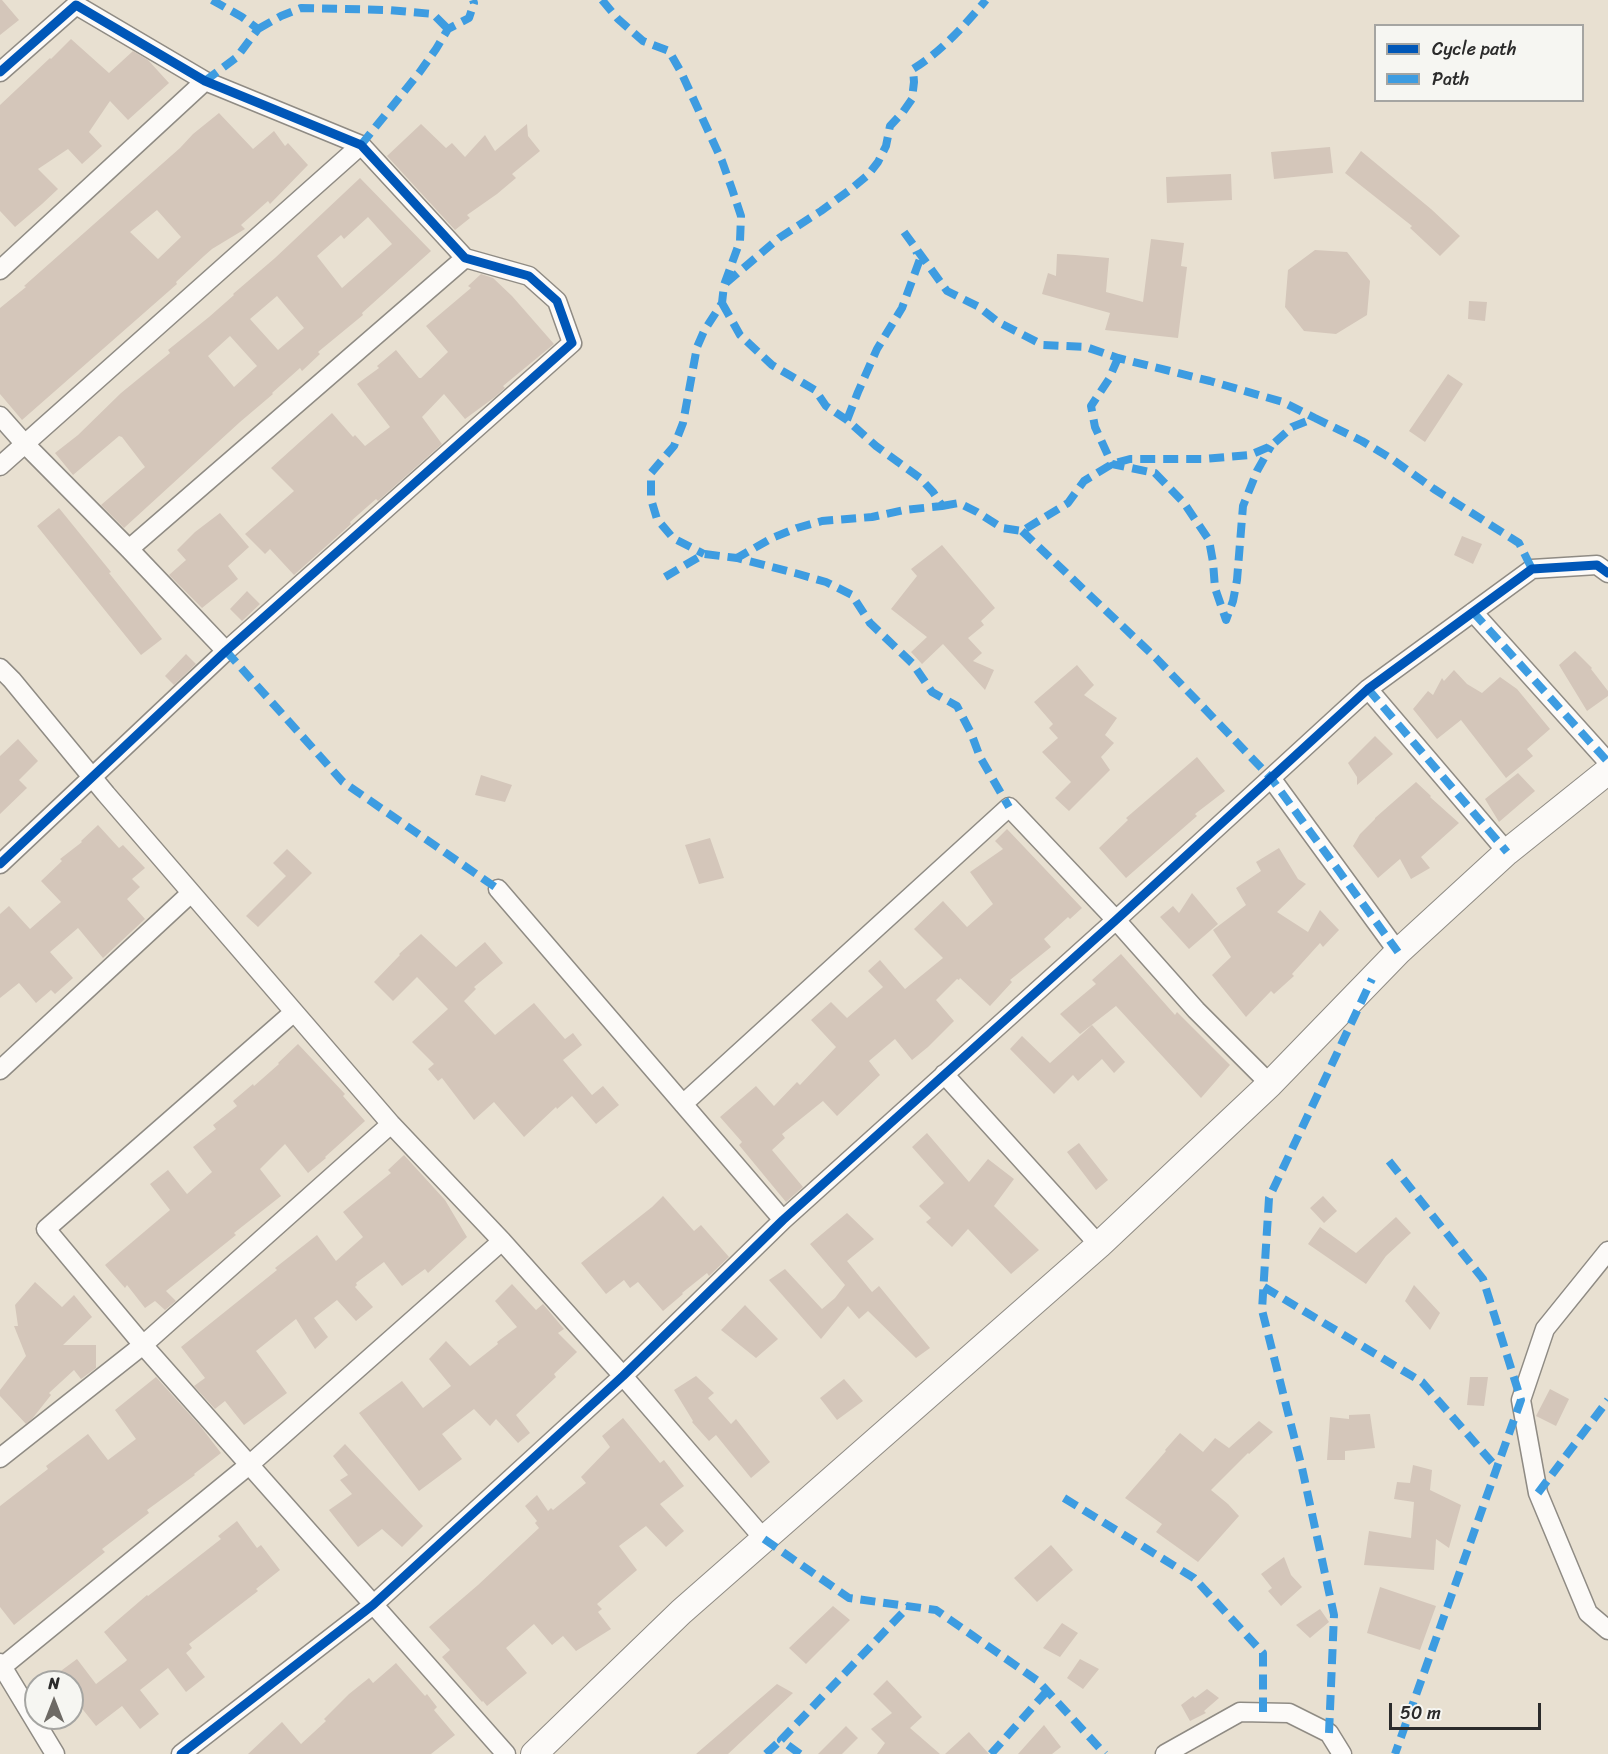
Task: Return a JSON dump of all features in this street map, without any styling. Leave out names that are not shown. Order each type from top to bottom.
[{"type":"street","points":[[0,72],[76,5],[205,81],[361,145],[465,258],[529,276],[557,301],[572,343],[226,651],[0,864]]},
{"type":"street","points":[[0,270],[205,81]]},
{"type":"street","points":[[0,466],[361,145]]},
{"type":"street","points":[[129,549],[465,258]]},
{"type":"street","points":[[0,416],[226,651]]},
{"type":"street","points":[[181,1754],[373,1605],[624,1376],[783,1220],[1368,689],[1533,569],[1596,565],[1608,573]]},
{"type":"street","points":[[1473,612],[1608,762]]},
{"type":"street","points":[[0,668],[391,1124],[502,1241],[624,1376],[764,1539]]},
{"type":"street","points":[[1368,689],[1507,852]]},
{"type":"street","points":[[534,1754],[681,1612],[1099,1245],[1270,1084],[1398,952],[1507,852],[1608,771]]},
{"type":"street","points":[[1271,778],[1398,952]]},
{"type":"street","points":[[683,1104],[1009,807],[1116,920],[1196,1010],[1270,1084]]},
{"type":"street","points":[[498,889],[783,1220]]},
{"type":"street","points":[[0,1070],[191,893]]},
{"type":"street","points":[[294,1012],[46,1229],[143,1345],[506,1754]]},
{"type":"street","points":[[944,1074],[1099,1245]]},
{"type":"street","points":[[0,1458],[143,1345],[391,1124]]},
{"type":"street","points":[[55,1754],[1,1665],[249,1465],[502,1241]]},
{"type":"street","points":[[1608,1251],[1545,1329],[1521,1400],[1538,1493],[1588,1613],[1608,1630]]},
{"type":"street","points":[[1165,1754],[1194,1747],[1240,1712],[1289,1713],[1329,1733],[1342,1754]]},
{"type":"building","points":[[0,0],[19,20],[0,35]]},
{"type":"building","points":[[71,39],[109,73],[133,51],[148,60],[169,83],[128,120],[110,101],[89,132],[102,146],[82,164],[68,149],[38,169],[58,189],[15,227],[0,211],[0,105]]},
{"type":"building","points":[[219,113],[253,149],[274,131],[285,146],[288,143],[308,165],[270,204],[268,201],[241,225],[245,229],[212,249],[176,282],[177,284],[22,420],[0,394],[0,308],[26,287],[24,286]],"holes":[[[157,210],[181,237],[158,259],[130,232]]]},
{"type":"building","points":[[421,124],[446,148],[452,143],[465,157],[485,135],[495,151],[527,124],[528,136],[540,151],[512,174],[516,178],[467,215],[470,218],[455,230],[387,156]]},
{"type":"building","points":[[1330,147],[1333,173],[1274,179],[1271,152]]},
{"type":"building","points":[[1361,151],[1460,236],[1440,256],[1410,228],[1412,226],[1345,173]]},
{"type":"building","points":[[1231,174],[1232,200],[1167,203],[1166,177]]},
{"type":"building","points":[[360,178],[431,251],[362,313],[363,315],[318,352],[320,354],[302,371],[300,368],[124,528],[101,505],[145,467],[122,437],[119,436],[73,475],[55,453],[78,435],[121,393],[170,353],[168,350],[275,258]],"holes":[[[368,217],[392,244],[342,288],[317,256],[341,235],[344,239]],[[277,296],[304,328],[278,350],[250,319]],[[230,336],[257,366],[234,387],[208,356]]]},
{"type":"building","points":[[1151,239],[1184,243],[1181,266],[1187,267],[1178,338],[1105,330],[1110,313],[1042,294],[1048,273],[1056,276],[1057,254],[1075,255],[1109,258],[1106,292],[1143,302]]},
{"type":"building","points":[[1315,250],[1347,252],[1370,281],[1367,315],[1336,334],[1304,331],[1285,307],[1288,270]]},
{"type":"building","points":[[481,274],[493,278],[512,296],[554,344],[503,386],[505,388],[495,397],[465,419],[444,394],[422,417],[442,444],[378,501],[376,499],[350,522],[351,524],[294,575],[270,549],[265,554],[245,534],[294,491],[271,468],[332,413],[353,437],[355,435],[365,446],[390,427],[357,384],[379,368],[377,366],[396,350],[421,378],[448,352],[426,326],[471,288],[468,286]]},
{"type":"building","points":[[1469,301],[1487,302],[1485,321],[1468,319]]},
{"type":"building","points":[[1448,374],[1463,384],[1425,442],[1409,431]]},
{"type":"building","points":[[59,508],[162,639],[141,655],[37,526]]},
{"type":"building","points":[[220,513],[249,547],[228,566],[238,579],[202,608],[169,575],[186,560],[177,550],[195,532]]},
{"type":"building","points":[[1462,536],[1482,544],[1473,564],[1454,555]]},
{"type":"building","points":[[942,545],[995,608],[981,621],[984,625],[968,638],[982,653],[973,661],[994,670],[985,690],[943,644],[922,664],[911,652],[927,637],[891,609],[917,576],[911,569]]},
{"type":"building","points":[[247,591],[260,604],[242,621],[230,609]]},
{"type":"building","points":[[1575,651],[1592,668],[1608,691],[1608,696],[1587,711],[1559,665]]},
{"type":"building","points":[[186,654],[196,664],[174,685],[165,676]]},
{"type":"building","points":[[1077,665],[1094,685],[1084,695],[1117,718],[1105,735],[1114,743],[1101,757],[1110,770],[1069,811],[1055,798],[1071,782],[1042,752],[1058,738],[1049,728],[1053,724],[1034,702]]},
{"type":"building","points":[[1454,670],[1467,684],[1482,693],[1500,677],[1517,689],[1550,729],[1527,749],[1533,756],[1506,778],[1461,720],[1437,739],[1413,709],[1428,691],[1433,695],[1442,678],[1444,681]]},
{"type":"building","points":[[1375,736],[1393,754],[1357,785],[1357,777],[1348,763]]},
{"type":"building","points":[[18,739],[38,761],[19,780],[27,788],[0,814],[0,756]]},
{"type":"building","points":[[1197,757],[1225,791],[1195,814],[1197,816],[1126,878],[1099,848],[1128,820],[1126,818]]},
{"type":"building","points":[[1518,773],[1535,791],[1499,822],[1485,799]]},
{"type":"building","points":[[481,775],[512,785],[505,802],[475,795]]},
{"type":"building","points":[[1416,782],[1459,823],[1421,857],[1430,868],[1411,879],[1400,859],[1378,878],[1353,846],[1360,834],[1375,818]]},
{"type":"building","points":[[98,825],[119,848],[123,845],[145,868],[132,879],[140,887],[127,899],[145,919],[103,958],[78,928],[50,952],[73,978],[55,994],[51,990],[36,1003],[19,983],[0,998],[0,914],[9,906],[30,929],[61,902],[41,881],[62,861],[60,859],[82,842]]},
{"type":"building","points":[[1007,829],[1082,908],[1070,919],[1068,917],[1044,939],[1051,947],[1010,980],[1012,982],[990,1006],[960,978],[957,979],[936,1000],[954,1021],[928,1047],[912,1060],[895,1039],[869,1061],[880,1075],[837,1116],[823,1101],[782,1134],[785,1138],[772,1150],[803,1187],[786,1202],[739,1145],[742,1142],[720,1117],[756,1086],[774,1106],[797,1082],[800,1085],[836,1047],[811,1020],[831,1002],[847,1018],[883,987],[868,971],[880,960],[905,989],[943,958],[914,929],[943,901],[967,927],[993,904],[970,872],[1003,849],[995,841]]},
{"type":"building","points":[[710,838],[724,878],[699,884],[685,845]]},
{"type":"building","points":[[1279,848],[1298,879],[1306,884],[1277,912],[1308,932],[1320,910],[1339,930],[1323,947],[1320,943],[1292,974],[1294,976],[1274,994],[1271,991],[1246,1017],[1212,975],[1231,957],[1213,930],[1246,905],[1236,888],[1261,871],[1256,862]]},
{"type":"building","points":[[287,849],[312,873],[258,927],[246,916],[286,876],[273,863]]},
{"type":"building","points":[[1192,893],[1218,924],[1189,949],[1160,917],[1173,906],[1179,913]]},
{"type":"building","points":[[421,934],[456,967],[485,942],[503,963],[474,987],[476,989],[464,1001],[495,1035],[534,1003],[565,1039],[573,1033],[582,1045],[563,1060],[592,1095],[603,1086],[619,1105],[596,1124],[572,1096],[557,1109],[556,1107],[524,1137],[494,1102],[474,1120],[442,1078],[438,1081],[428,1069],[434,1064],[412,1042],[448,1009],[417,977],[393,1001],[374,982]]},
{"type":"building","points":[[1121,954],[1175,1015],[1177,1012],[1230,1065],[1201,1098],[1116,1006],[1080,1034],[1060,1014],[1096,984],[1092,980]]},
{"type":"building","points":[[1092,1025],[1125,1062],[1114,1073],[1102,1059],[1078,1081],[1073,1075],[1054,1094],[1010,1049],[1022,1036],[1050,1063]]},
{"type":"building","points":[[298,1044],[345,1094],[343,1096],[365,1121],[308,1173],[285,1144],[260,1169],[281,1196],[166,1291],[176,1301],[165,1310],[155,1301],[145,1308],[127,1285],[125,1288],[105,1265],[170,1210],[150,1184],[168,1170],[187,1194],[212,1172],[193,1147],[216,1129],[213,1125],[237,1106],[233,1101],[253,1084],[254,1086]]},
{"type":"building","points":[[927,1133],[969,1182],[988,1159],[1014,1179],[994,1206],[1039,1250],[1011,1274],[968,1229],[952,1247],[926,1222],[931,1218],[919,1206],[944,1183],[912,1147]]},
{"type":"building","points":[[1079,1143],[1108,1180],[1096,1190],[1067,1152]]},
{"type":"building","points":[[404,1155],[445,1200],[467,1237],[428,1273],[425,1269],[402,1286],[384,1262],[356,1283],[355,1287],[373,1307],[356,1321],[337,1300],[314,1318],[328,1337],[315,1349],[296,1319],[256,1351],[287,1393],[244,1425],[225,1401],[215,1409],[194,1386],[205,1378],[181,1347],[317,1235],[336,1261],[363,1237],[343,1212],[391,1173],[388,1170]]},
{"type":"building","points":[[663,1196],[694,1231],[701,1225],[729,1257],[709,1276],[707,1273],[663,1311],[638,1282],[630,1288],[624,1280],[606,1294],[581,1263]]},
{"type":"building","points":[[1323,1196],[1337,1211],[1324,1223],[1310,1208]]},
{"type":"building","points":[[847,1213],[874,1239],[847,1261],[872,1292],[879,1286],[930,1348],[916,1358],[868,1311],[859,1319],[848,1306],[821,1339],[769,1280],[785,1269],[822,1309],[835,1298],[845,1285],[810,1244]]},
{"type":"building","points":[[1396,1217],[1411,1233],[1386,1256],[1366,1284],[1308,1244],[1320,1227],[1356,1253]]},
{"type":"building","points":[[35,1282],[62,1307],[74,1295],[92,1317],[63,1345],[96,1345],[96,1368],[81,1379],[74,1370],[49,1393],[51,1395],[26,1424],[0,1396],[0,1390],[26,1356],[14,1326],[18,1326],[15,1305]]},
{"type":"building","points":[[512,1284],[536,1310],[543,1304],[564,1329],[558,1333],[577,1352],[554,1374],[556,1377],[516,1415],[530,1433],[518,1443],[496,1419],[490,1426],[474,1409],[442,1434],[462,1459],[419,1491],[359,1413],[402,1381],[423,1408],[451,1386],[429,1359],[446,1341],[470,1366],[517,1327],[495,1301]]},
{"type":"building","points":[[1414,1285],[1440,1313],[1430,1330],[1405,1301]]},
{"type":"building","points":[[745,1305],[778,1339],[756,1358],[721,1330]]},
{"type":"building","points":[[696,1376],[714,1393],[708,1398],[731,1424],[736,1419],[770,1462],[751,1478],[716,1435],[709,1441],[692,1422],[674,1390]]},
{"type":"building","points":[[156,1377],[221,1453],[147,1510],[149,1513],[102,1549],[105,1552],[14,1625],[0,1607],[0,1506],[48,1469],[46,1466],[88,1434],[108,1460],[136,1439],[115,1410]]},
{"type":"building","points":[[1470,1377],[1488,1377],[1484,1406],[1467,1405]]},
{"type":"building","points":[[844,1379],[863,1401],[837,1420],[820,1398]]},
{"type":"building","points":[[1550,1389],[1569,1399],[1556,1426],[1536,1416]]},
{"type":"building","points":[[1370,1414],[1375,1448],[1345,1451],[1345,1460],[1327,1460],[1330,1417],[1349,1419],[1349,1415]]},
{"type":"building","points":[[623,1418],[660,1463],[664,1460],[684,1486],[660,1504],[684,1531],[666,1547],[646,1526],[619,1546],[637,1570],[597,1604],[602,1609],[598,1612],[611,1629],[576,1651],[563,1636],[552,1645],[534,1624],[506,1648],[527,1673],[487,1706],[442,1657],[450,1650],[429,1627],[539,1528],[535,1523],[537,1521],[525,1506],[537,1495],[548,1511],[551,1508],[553,1510],[586,1483],[581,1477],[610,1447],[602,1436]]},
{"type":"building","points":[[1259,1421],[1273,1432],[1211,1490],[1239,1516],[1198,1562],[1156,1532],[1162,1524],[1125,1498],[1180,1433],[1203,1452],[1215,1438],[1229,1448]]},
{"type":"building","points":[[345,1444],[423,1526],[402,1547],[382,1529],[358,1547],[329,1510],[352,1494],[340,1480],[348,1475],[333,1456]]},
{"type":"building","points":[[1413,1465],[1432,1470],[1430,1490],[1461,1505],[1449,1548],[1436,1539],[1434,1570],[1364,1565],[1369,1531],[1411,1538],[1414,1502],[1394,1499],[1397,1482],[1410,1483]]},
{"type":"building","points":[[237,1521],[257,1548],[261,1545],[280,1570],[256,1589],[258,1591],[189,1644],[192,1648],[186,1653],[205,1677],[186,1692],[168,1668],[140,1690],[159,1714],[140,1729],[122,1706],[96,1726],[84,1711],[84,1670],[62,1670],[77,1659],[96,1684],[125,1662],[127,1660],[104,1632],[147,1595],[221,1539],[218,1536]]},
{"type":"building","points":[[1051,1545],[1073,1570],[1037,1602],[1014,1578]]},
{"type":"building","points":[[1284,1557],[1291,1575],[1302,1587],[1281,1606],[1268,1591],[1272,1588],[1261,1574]]},
{"type":"building","points":[[1380,1587],[1436,1606],[1420,1650],[1367,1633]]},
{"type":"building","points":[[833,1606],[850,1620],[806,1664],[789,1648]]},
{"type":"building","points":[[1320,1609],[1329,1622],[1310,1638],[1296,1625]]},
{"type":"building","points":[[1062,1623],[1078,1633],[1060,1657],[1043,1648]]},
{"type":"building","points":[[1080,1659],[1099,1669],[1083,1689],[1067,1678]]},
{"type":"building","points":[[396,1663],[425,1696],[427,1694],[437,1707],[434,1710],[455,1735],[431,1754],[248,1754],[282,1722],[301,1744],[326,1721],[324,1719],[349,1694],[369,1678],[373,1683]]},
{"type":"building","points":[[887,1680],[922,1717],[910,1728],[940,1754],[877,1754],[885,1743],[871,1729],[892,1713],[873,1694]]},
{"type":"building","points":[[777,1684],[793,1693],[728,1754],[696,1754]]},
{"type":"building","points":[[1207,1689],[1219,1698],[1204,1711],[1206,1713],[1190,1721],[1181,1705]]},
{"type":"building","points":[[1044,1725],[1061,1747],[1052,1754],[1018,1754]]},
{"type":"building","points":[[846,1726],[858,1738],[842,1754],[818,1754]]},
{"type":"building","points":[[969,1732],[989,1754],[945,1754]]},
{"type":"marked path","points":[[205,81],[237,57],[258,29],[212,0]]},
{"type":"marked path","points":[[361,145],[419,73],[448,29],[469,18],[473,0]]},
{"type":"marked path","points":[[602,0],[618,19],[643,41],[669,51],[722,161],[741,216],[740,241],[724,285],[722,303],[704,331],[697,347],[683,423],[674,446],[651,473],[651,499],[657,519],[673,538],[704,554]]},
{"type":"marked path","points":[[726,283],[779,238],[821,211],[868,175],[886,146],[890,126],[912,99],[913,69],[961,29],[986,0]]},
{"type":"marked path","points":[[258,29],[301,8],[388,10],[433,14],[448,29]]},
{"type":"marked path","points":[[904,232],[947,291],[979,307],[998,322],[1043,345],[1086,347],[1118,358],[1283,402],[1315,418]]},
{"type":"marked path","points":[[847,420],[877,349],[902,308],[920,259],[916,251]]},
{"type":"marked path","points":[[722,303],[740,335],[772,365],[815,390],[826,406],[920,478],[942,506],[904,510],[872,517],[822,521],[772,538],[737,558]]},
{"type":"marked path","points":[[1118,358],[1109,379],[1091,406],[1095,427],[1112,464],[1155,473],[1184,503],[1209,540],[1215,588],[1226,620],[1237,580],[1243,506],[1257,471],[1271,446]]},
{"type":"marked path","points":[[942,506],[959,503],[1002,528],[1022,531],[1068,503],[1084,481],[1112,464],[1130,459],[1203,459],[1250,455],[1271,446],[1292,427],[1315,418],[1392,459],[1434,489],[1519,543],[1532,569]]},
{"type":"marked path","points":[[1022,531],[1156,658],[1271,778],[1398,952]]},
{"type":"marked path","points":[[665,577],[704,554],[737,558],[795,573],[826,582],[852,595],[870,623],[913,664],[932,692],[957,706],[980,757],[1009,807]]},
{"type":"marked path","points":[[1473,612],[1608,762]]},
{"type":"marked path","points":[[226,651],[343,782],[498,889]]},
{"type":"marked path","points":[[1368,689],[1507,852]]},
{"type":"marked path","points":[[1329,1733],[1334,1615],[1302,1468],[1262,1310],[1269,1198],[1372,979]]},
{"type":"marked path","points":[[1389,1161],[1483,1279],[1521,1400],[1395,1754]]},
{"type":"marked path","points":[[1264,1287],[1422,1382],[1497,1468]]},
{"type":"marked path","points":[[1538,1493],[1608,1400]]},
{"type":"marked path","points":[[1064,1498],[1194,1578],[1263,1653],[1263,1712]]},
{"type":"marked path","points":[[764,1539],[849,1598],[936,1610],[1038,1681],[1105,1754]]},
{"type":"marked path","points":[[800,1754],[781,1740],[909,1606]]},
{"type":"marked path","points":[[991,1754],[1047,1691]]},
{"type":"marked path","points":[[766,1754],[781,1740]]},
{"type":"cycle path","points":[[0,72],[76,5],[205,81],[361,145],[465,258],[529,276],[557,301],[572,343],[226,651],[0,864]]},
{"type":"cycle path","points":[[181,1754],[373,1605],[623,1376],[783,1220],[1368,689],[1532,569],[1597,565],[1608,573]]}]
